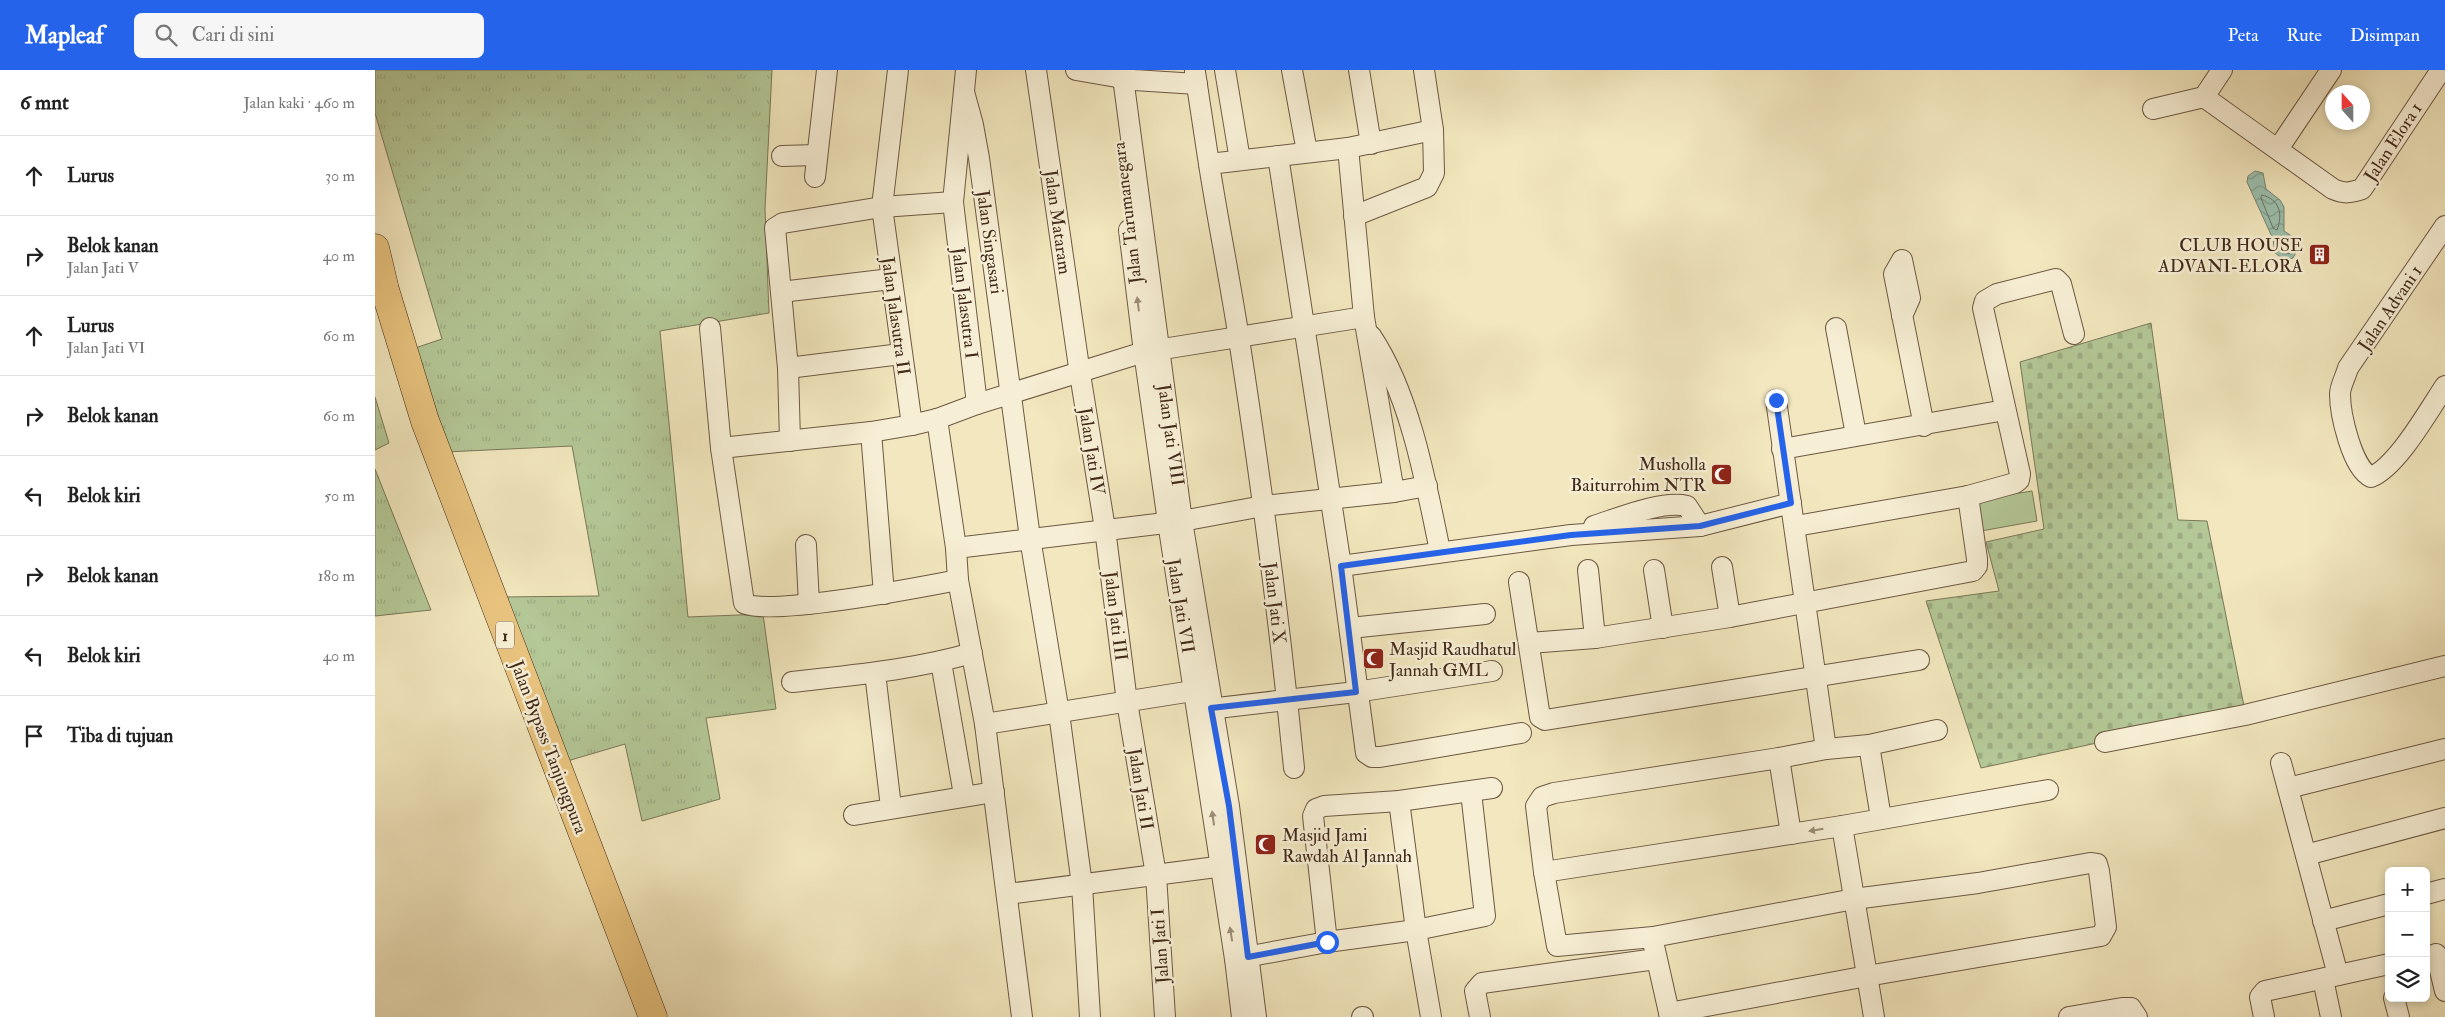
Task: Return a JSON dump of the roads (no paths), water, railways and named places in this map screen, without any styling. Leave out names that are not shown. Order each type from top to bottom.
[{"type":"highway","name":"Jalan Bypass Tanjungpura","points":[[375,248],[385,290],[425,422],[653,1017]]},
{"type":"highway","name":"Jalan Bypass Tanjungpura","points":[[375,315],[410,426],[452,539],[636,1017]]},
{"type":"street","points":[[815,177],[827,70]]},
{"type":"street","name":"Jalan Jalasutra II","points":[[898,70],[881,207],[912,425]]},
{"type":"street","name":"Jalan Jalasutra I","points":[[966,70],[953,202],[977,404]]},
{"type":"street","name":"Jalan Mataram","points":[[1035,70],[1079,374]]},
{"type":"street","points":[[1076,70],[1196,77]]},
{"type":"street","points":[[1225,70],[1240,160]]},
{"type":"street","points":[[1292,70],[1307,152]]},
{"type":"street","points":[[1359,70],[1371,144]]},
{"type":"street","points":[[1354,216],[1427,187],[1434,173],[1433,130],[1424,70]]},
{"type":"street","points":[[2153,109],[2204,97],[2222,70]]},
{"type":"street","points":[[2204,97],[2278,149],[2331,70]]},
{"type":"street","name":"Jalan Elora 1","points":[[2278,149],[2343,193],[2362,189],[2441,70]]},
{"type":"street","name":"Jalan Tarumanegara","points":[[1116,73],[1151,351]]},
{"type":"street","name":"Jalan Jati X","points":[[1196,77],[1239,338],[1263,506],[1294,768]]},
{"type":"street","name":"Jalan Singasari","points":[[964,92],[979,158],[1030,538],[1059,713],[1082,885],[1090,1017]]},
{"type":"street","points":[[1209,164],[1348,148],[1433,130]]},
{"type":"street","points":[[1348,148],[1365,323],[1394,492]]},
{"type":"street","points":[[782,156],[817,155]]},
{"type":"street","points":[[1278,156],[1341,566],[1350,628],[1356,692],[1366,753],[1372,757],[1521,733]]},
{"type":"street","points":[[790,441],[788,368],[777,226],[783,223],[881,207],[953,202]]},
{"type":"street","name":"Jalan Advani 1","points":[[2445,226],[2348,368],[2340,392],[2345,426],[2352,448],[2366,474],[2371,477],[2385,468],[2409,440],[2445,386]]},
{"type":"street","points":[[781,292],[891,279]]},
{"type":"street","points":[[1796,526],[1968,496],[2001,488],[2019,480],[2020,474],[1983,308],[1985,301],[1997,294],[2056,280],[2061,284],[2074,334]]},
{"type":"street","points":[[1902,316],[1924,426]]},
{"type":"street","points":[[721,448],[871,432],[912,425],[937,419],[977,404],[1151,351],[1305,327],[1365,323]]},
{"type":"street","points":[[1365,323],[1384,355],[1411,430],[1427,486],[1440,552]]},
{"type":"street","points":[[710,328],[721,448],[744,603],[753,607],[809,604],[884,594],[958,580]]},
{"type":"street","points":[[1836,328],[1856,435]]},
{"type":"street","name":"Jalan Jati VIII","points":[[1151,351],[1175,521]]},
{"type":"street","points":[[788,368],[901,354]]},
{"type":"street","name":"Jalan Jati IV","points":[[1079,374],[1105,529]]},
{"type":"street","points":[[1776,400],[1782,449],[1796,526],[1826,748]]},
{"type":"street","points":[[1782,449],[1856,435],[1924,426],[2005,410]]},
{"type":"street","points":[[937,419],[956,548],[958,580],[985,724],[1008,894],[1022,1017]]},
{"type":"street","points":[[871,432],[884,594]]},
{"type":"street","points":[[956,548],[1175,521],[1263,506],[1330,500],[1427,486]]},
{"type":"street","points":[[1529,643],[1595,638],[1730,618],[1973,571],[1977,566],[1977,559],[1968,496]]},
{"type":"street","points":[[1341,566],[1571,535],[1700,526],[1791,503]]},
{"type":"street","name":"Jalan Jati VII","points":[[1175,521],[1242,958]]},
{"type":"street","name":"Jalan Jati III","points":[[1105,529],[1127,702]]},
{"type":"street","points":[[806,545],[809,604]]},
{"type":"street","points":[[1722,567],[1730,618]]},
{"type":"street","points":[[1588,570],[1595,638]]},
{"type":"street","points":[[1653,570],[1663,628]]},
{"type":"street","points":[[1519,582],[1540,717],[1545,720],[1817,678],[1919,660]]},
{"type":"street","points":[[1350,628],[1485,614]]},
{"type":"street","points":[[792,682],[875,673],[941,662],[971,652]]},
{"type":"street","points":[[941,662],[965,796]]},
{"type":"street","points":[[2105,742],[2245,715],[2445,666]]},
{"type":"street","points":[[985,724],[1127,702],[1203,699],[1287,700],[1356,692],[1493,671]]},
{"type":"street","points":[[875,673],[891,807]]},
{"type":"street","points":[[2244,729],[2445,679]]},
{"type":"street","name":"Jalan Jati II","points":[[1127,702],[1155,876]]},
{"type":"street","points":[[1560,971],[1544,872],[1536,806],[1542,797],[1554,792],[1779,758],[1826,748],[1869,744],[1937,730]]},
{"type":"street","points":[[1869,744],[1881,818]]},
{"type":"street","points":[[2288,788],[2445,749]]},
{"type":"street","points":[[1779,758],[1791,834]]},
{"type":"street","points":[[2281,762],[2323,921],[2330,977],[2331,1017]]},
{"type":"street","points":[[1327,942],[1313,816],[1316,809],[1324,806],[1399,801],[1491,788]]},
{"type":"street","points":[[1544,872],[1842,826],[2048,790]]},
{"type":"street","points":[[854,815],[891,807],[994,792]]},
{"type":"street","points":[[1242,958],[1327,942],[1416,930],[1485,916],[1471,792]]},
{"type":"street","points":[[1399,801],[1416,930],[1431,1017]]},
{"type":"street","points":[[2306,855],[2445,818]]},
{"type":"street","points":[[1842,826],[1874,1017]]},
{"type":"street","points":[[1557,946],[1653,937],[1854,899],[1978,883],[2090,863],[2097,864],[2099,871],[2106,927],[2101,936],[1867,976],[1669,1015],[1653,937]]},
{"type":"street","points":[[1008,894],[1228,865]]},
{"type":"street","name":"Jalan Jati I","points":[[1155,876],[1165,1017]]},
{"type":"street","points":[[2430,893],[2445,889]]},
{"type":"street","points":[[2323,921],[2385,905]]},
{"type":"street","points":[[2436,954],[2445,991]]},
{"type":"street","points":[[1242,958],[1242,1017]]},
{"type":"street","points":[[1242,958],[1256,1017]]},
{"type":"street","points":[[1480,1017],[1475,991],[1477,986],[1560,971],[1656,959]]},
{"type":"street","points":[[2264,1017],[2261,994],[2330,977],[2385,968]]},
{"type":"street","points":[[2395,1002],[2399,1017]]},
{"type":"street","points":[[2069,1017],[2122,1008],[2131,1008],[2137,1017]]},
{"type":"water","points":[[2255,171],[2263,173],[2266,189],[2280,200],[2284,207],[2284,231],[2296,239],[2299,247],[2293,258],[2285,260],[2275,253],[2273,239],[2247,182],[2248,176]]},
{"type":"place","name":"CLUB HOUSE ADVANI-ELORA","points":[[2319,255]]},
{"type":"place","name":"Musholla Baiturrohim NTR","points":[[1722,474]]},
{"type":"place","name":"Masjid Raudhatul Jannah GML","points":[[1373,659]]},
{"type":"place","name":"Masjid Jami Rawdah Al Jannah","points":[[1266,845]]}]
